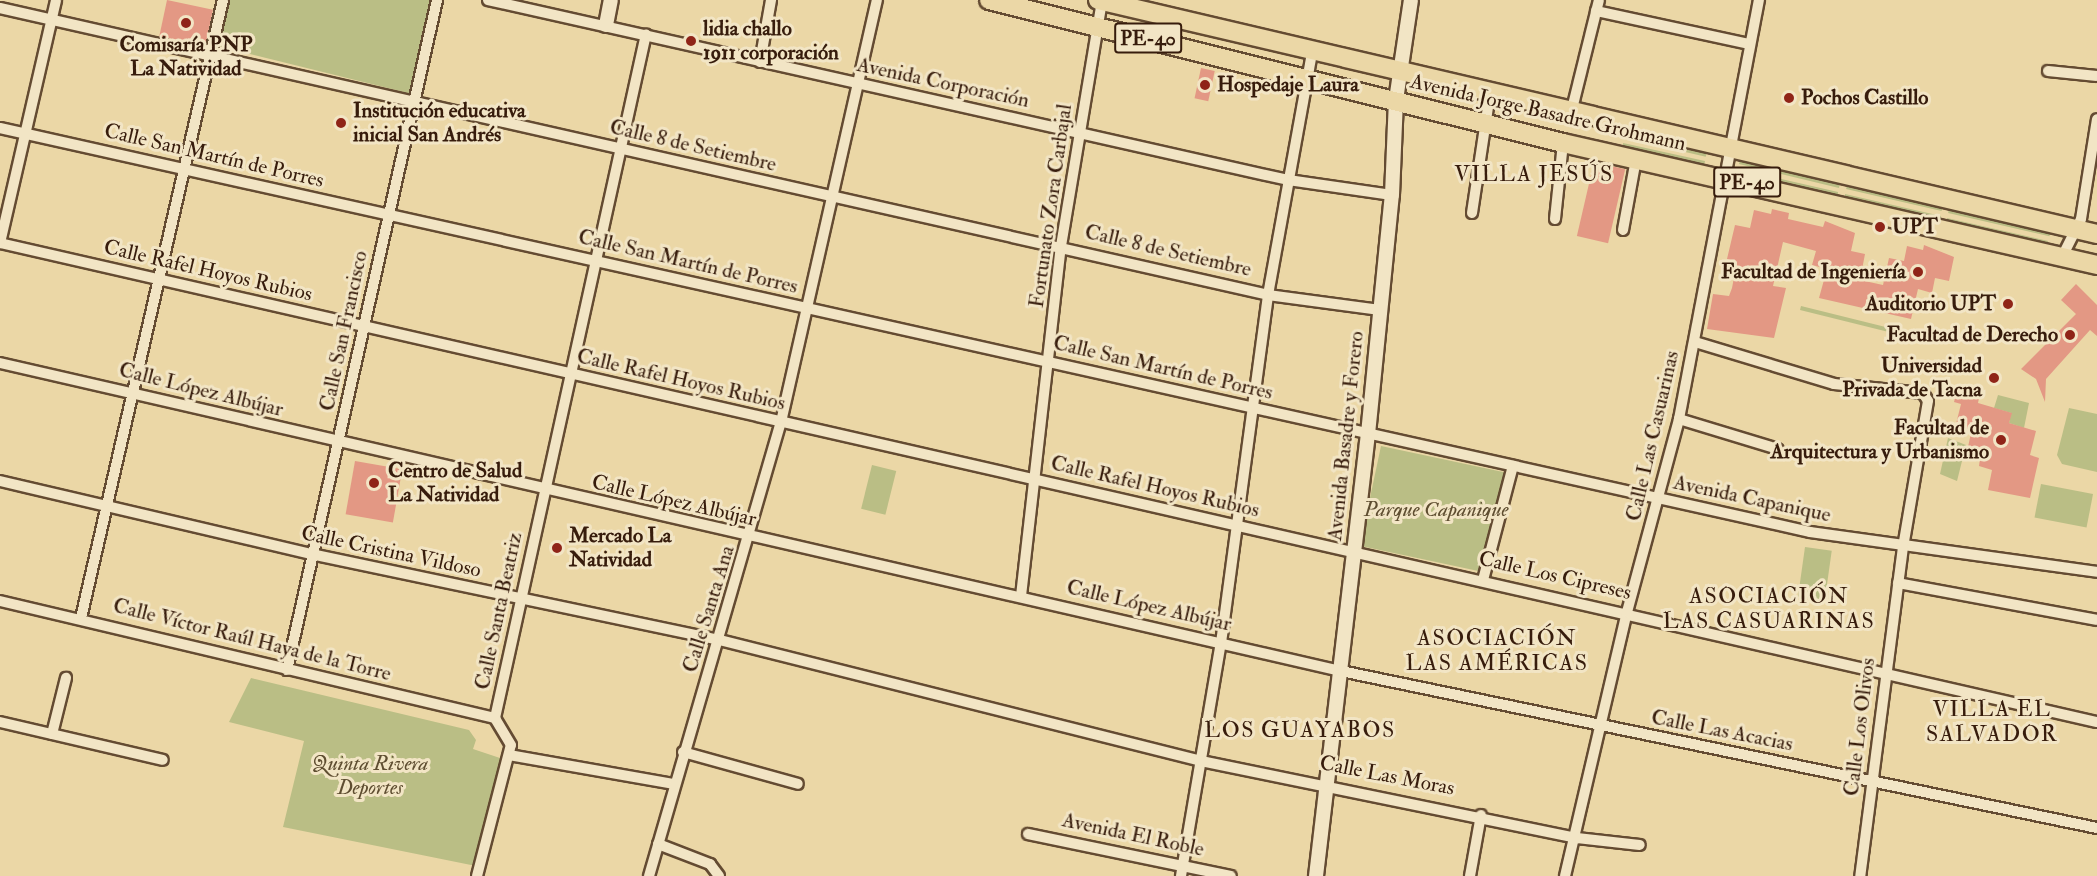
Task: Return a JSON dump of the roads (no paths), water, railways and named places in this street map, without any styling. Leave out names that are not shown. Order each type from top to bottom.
[{"type":"highway","name":"Avenida Jorge Basadre Grohmann","points":[[989,0],[1308,77],[1563,143],[1727,178],[2097,265]]},
{"type":"highway","name":"Avenida Jorge Basadre Grohmann","points":[[1100,0],[1400,73],[2097,234]]},
{"type":"highway","points":[[1604,151],[1609,121]]},
{"type":"street","points":[[0,243],[56,0]]},
{"type":"street","points":[[81,618],[223,0]]},
{"type":"street","name":"Calle San Francisco","points":[[287,670],[311,554],[339,444],[437,0]]},
{"type":"street","name":"Avenida Corporación","points":[[488,0],[1288,180],[1392,195]]},
{"type":"street","points":[[606,25],[611,0]]},
{"type":"street","points":[[760,62],[771,0]]},
{"type":"street","name":"Calle Santa Ana","points":[[649,876],[683,752],[751,538],[782,422],[832,197],[860,85],[877,0]]},
{"type":"street","name":"Fortunato Zora Carbajal","points":[[1021,596],[1051,363],[1061,246],[1078,132],[1100,26],[1100,0]]},
{"type":"street","name":"Avenida Basadre y Forero","points":[[1316,876],[1368,434],[1392,195],[1396,100],[1410,0]]},
{"type":"street","name":"Calle Las Casuarinas","points":[[1565,876],[1577,838],[1627,612],[1660,499],[1679,419],[1727,178],[1729,149],[1759,0]]},
{"type":"street","points":[[1572,113],[1597,6],[1749,44]]},
{"type":"street","name":"Calle 8 de Setiembre","points":[[0,8],[622,150],[1061,246],[1268,295],[1380,310]]},
{"type":"street","name":"Calle Santa Beatriz","points":[[477,876],[509,755],[508,736],[495,718],[573,375],[646,34]]},
{"type":"street","points":[[1182,870],[1221,643],[1234,525],[1268,295],[1312,52]]},
{"type":"street","points":[[2048,71],[2097,76]]},
{"type":"street","points":[[1472,213],[1490,94]]},
{"type":"street","points":[[2062,257],[2078,230],[2097,119]]},
{"type":"street","name":"Calle San Martín de Porres","points":[[0,128],[1368,434]]},
{"type":"street","points":[[1555,219],[1563,143]]},
{"type":"street","points":[[1623,230],[1636,159]]},
{"type":"street","name":"Calle Rafel Hoyos Rubios","points":[[0,243],[365,328],[1354,551]]},
{"type":"street","name":"Calle Los Olivos","points":[[1695,342],[1834,384],[1923,393],[1928,401],[1903,547],[1860,876]]},
{"type":"street","name":"Calle López Albújar","points":[[0,363],[132,392],[339,444],[751,538],[1021,596],[1341,671]]},
{"type":"street","points":[[1679,419],[1779,449]]},
{"type":"street","name":"Avenida Capanique","points":[[1368,434],[1660,499],[1903,547],[2097,572]]},
{"type":"street","points":[[1483,580],[1513,466]]},
{"type":"street","name":"Calle Cristina Vildoso","points":[[0,481],[311,554],[521,600],[720,640],[1093,735]]},
{"type":"street","name":"Calle Los Cipreses","points":[[1354,551],[2097,722]]},
{"type":"street","points":[[1898,584],[2097,620]]},
{"type":"street","name":"Calle Víctor Raúl Haya de la Torre","points":[[0,601],[81,618],[287,670],[495,718]]},
{"type":"street","name":"Calle Las Acacias","points":[[1341,671],[1601,727],[2097,828]]},
{"type":"street","points":[[52,734],[66,678]]},
{"type":"street","points":[[0,722],[164,760]]},
{"type":"street","name":"Calle Las Moras","points":[[1093,735],[1201,761],[1481,814],[1577,838],[1640,845]]},
{"type":"street","points":[[683,752],[798,784]]},
{"type":"street","points":[[509,755],[674,784]]},
{"type":"street","points":[[1470,876],[1481,814]]},
{"type":"street","name":"Avenida El Roble","points":[[1028,834],[1182,870],[1231,876]]},
{"type":"street","points":[[658,844],[710,864],[719,876]]},
{"type":"place","name":"Comisaría PNP La Natividad","points":[[186,23]]},
{"type":"place","name":"lidia challo 1911 corporación","points":[[691,41]]},
{"type":"place","name":"Hospedaje Laura","points":[[1205,85]]},
{"type":"place","name":"Pochos Castillo","points":[[1789,98]]},
{"type":"place","name":"Institución educativa inicial San Andrés","points":[[341,123]]},
{"type":"place","name":"UPT","points":[[1880,227]]},
{"type":"place","name":"Facultad de Ingeniería","points":[[1918,272]]},
{"type":"place","name":"Auditorio UPT","points":[[2008,304]]},
{"type":"place","name":"Facultad de Derecho","points":[[2070,335]]},
{"type":"place","name":"Universidad Privada de Tacna","points":[[1994,378]]},
{"type":"place","name":"Facultad de Arquitectura y Urbanismo","points":[[2001,440]]},
{"type":"place","name":"Centro de Salud La Natividad","points":[[374,483]]},
{"type":"place","name":"Mercado La Natividad","points":[[557,548]]},
{"type":"district","name":"VILLA JESÚS","points":[[1534,175]]},
{"type":"district","name":"ASOCIACIÓN LAS CASUARINAS","points":[[1769,608]]},
{"type":"district","name":"ASOCIACIÓN LAS AMÉRICAS","points":[[1497,650]]},
{"type":"district","name":"VILLA EL SALVADOR","points":[[1992,722]]},
{"type":"district","name":"LOS GUAYABOS","points":[[1300,731]]},
{"type":"park label","name":"Parque Capanique","points":[[1436,510]]},
{"type":"park label","name":"Quinta Rivera Deportes","points":[[370,776]]}]
